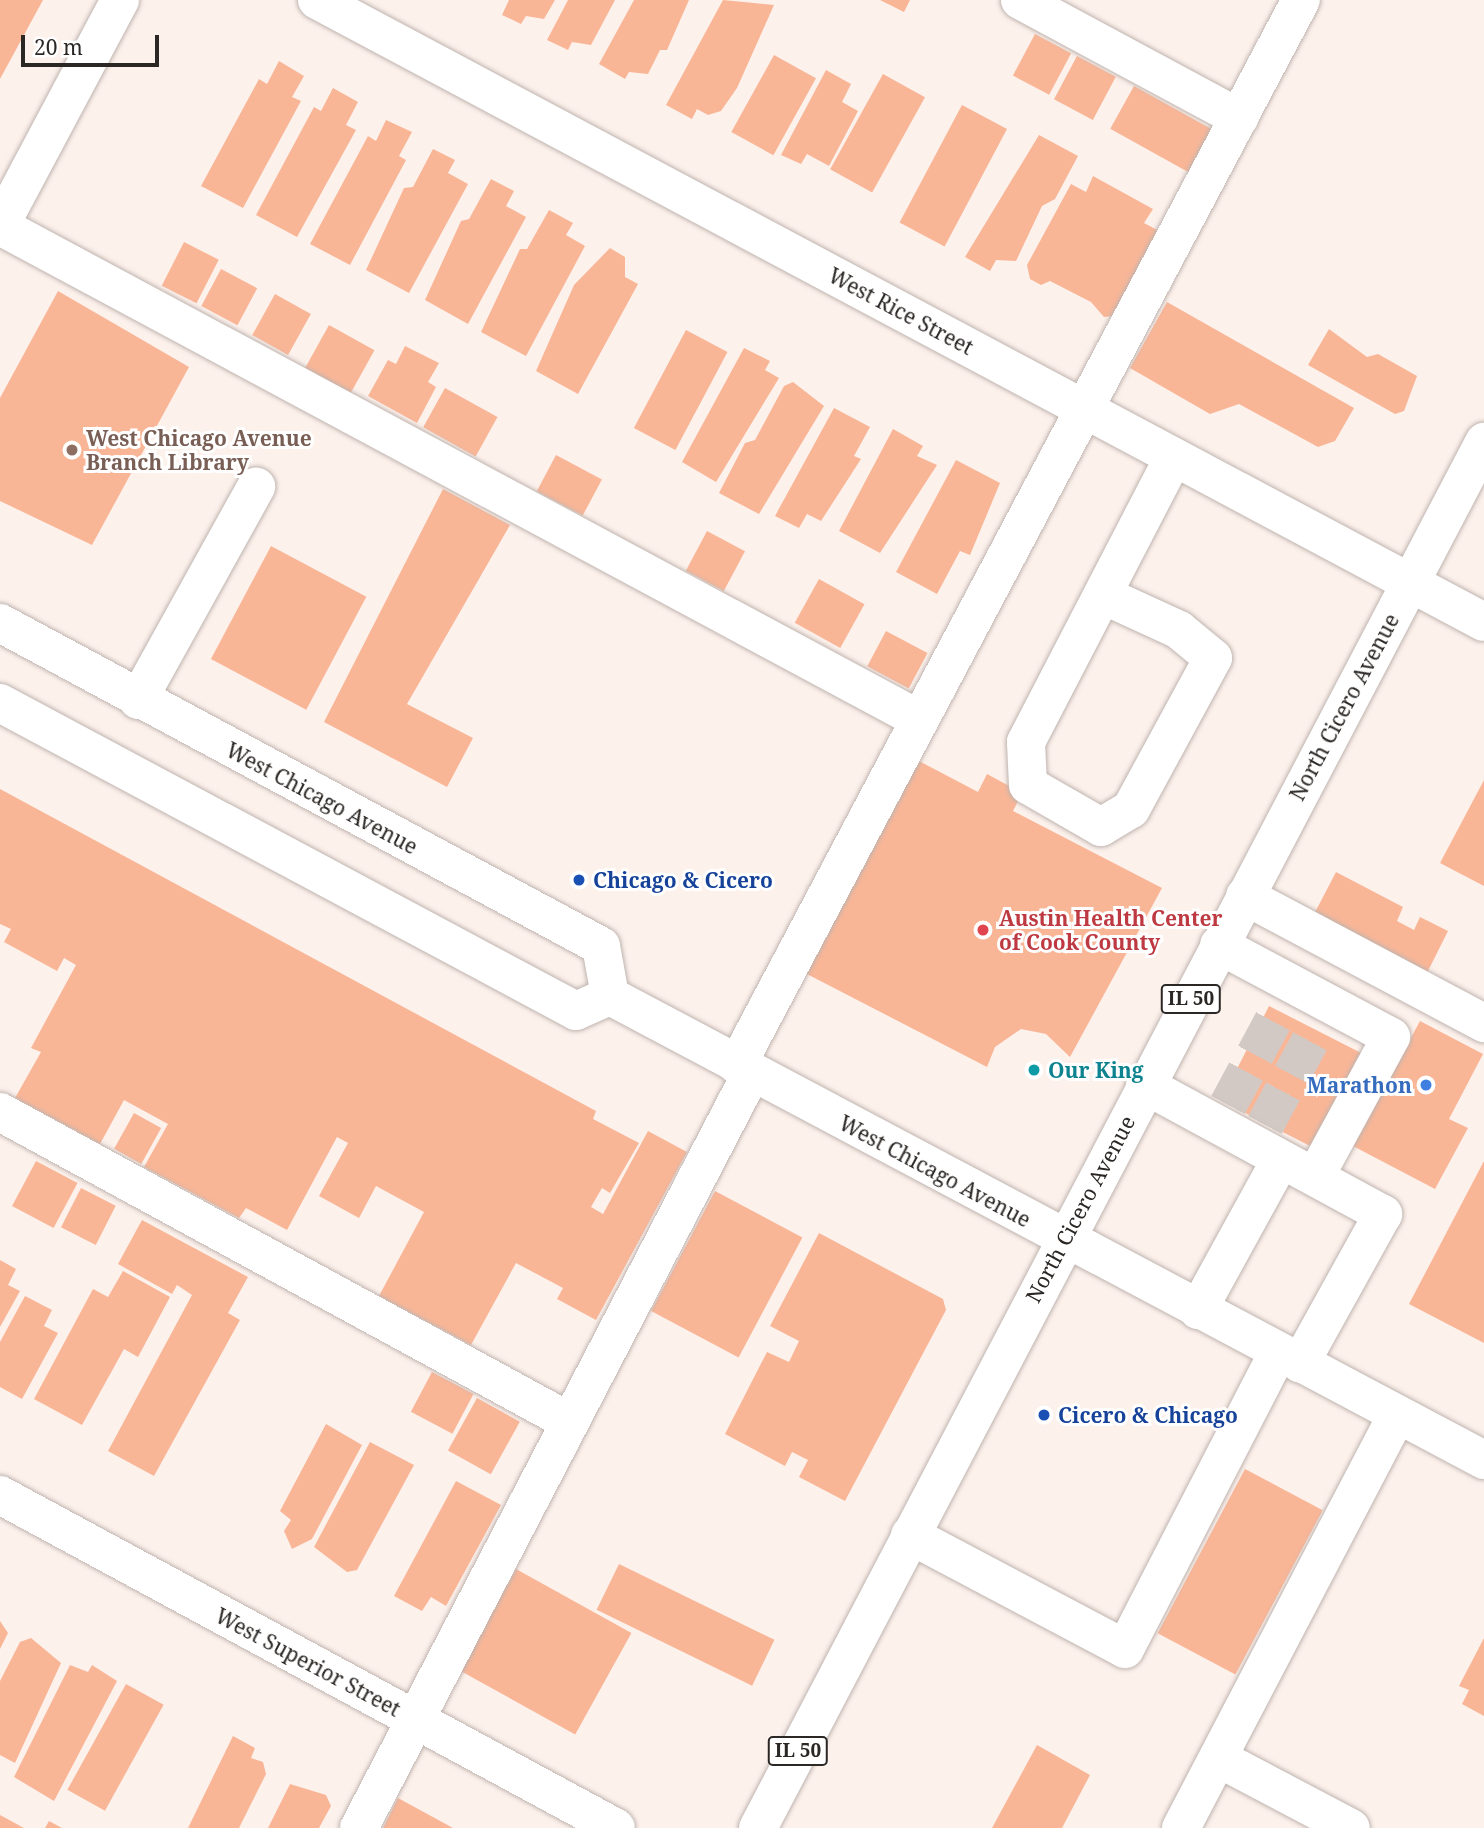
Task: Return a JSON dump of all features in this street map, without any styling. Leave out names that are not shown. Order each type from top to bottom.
[{"type":"main road","points":[[120,0],[0,226],[920,720]]},
{"type":"main road","name":"West Rice Street","points":[[317,0],[1484,622]]},
{"type":"main road","points":[[1020,0],[1239,118]]},
{"type":"main road","points":[[359,1828],[570,1422],[920,720],[1301,0]]},
{"type":"main road","name":"North Cicero Avenue","points":[[758,1828],[1063,1240],[1484,442]]},
{"type":"main road","points":[[1103,594],[1179,630],[1213,658],[1131,809],[1101,827],[1028,785],[1026,742],[1174,457]]},
{"type":"main road","points":[[138,700],[256,487]]},
{"type":"main road","name":"West Chicago Avenue","points":[[0,624],[601,946],[610,996],[1063,1240],[1484,1460]]},
{"type":"main road","points":[[0,703],[576,1010],[610,996]]},
{"type":"main road","points":[[1245,896],[1484,1023]]},
{"type":"main road","points":[[1219,945],[1286,998],[1323,1017],[1391,1037],[1315,1177]]},
{"type":"main road","points":[[910,1535],[1125,1649],[1289,1358],[1383,1214],[1315,1177],[1223,1115],[1145,1085]]},
{"type":"main road","points":[[0,1112],[570,1422]]},
{"type":"main road","points":[[1198,1310],[1267,1143]]},
{"type":"main road","points":[[1181,1828],[1397,1415]]},
{"type":"main road","name":"West Superior Street","points":[[0,1495],[616,1828]]},
{"type":"main road","points":[[1218,1758],[1351,1828]]},
{"type":"building","points":[[0,0],[43,0],[0,79]]},
{"type":"building","points":[[509,0],[555,0],[544,19],[526,16],[521,24],[502,15]]},
{"type":"building","points":[[568,0],[615,0],[591,45],[572,42],[568,50],[547,40]]},
{"type":"building","points":[[634,0],[689,0],[667,50],[660,50],[648,74],[629,72],[625,79],[599,64]]},
{"type":"building","points":[[723,0],[774,5],[737,88],[721,111],[708,115],[697,109],[692,119],[666,105]]},
{"type":"building","points":[[880,0],[910,0],[904,12]]},
{"type":"building","points":[[1035,34],[1071,53],[1049,95],[1013,75]]},
{"type":"building","points":[[774,55],[816,78],[773,155],[731,132]]},
{"type":"building","points":[[1077,56],[1116,77],[1093,120],[1054,99]]},
{"type":"building","points":[[279,61],[304,76],[292,97],[301,101],[243,208],[201,186],[259,79],[267,84]]},
{"type":"building","points":[[826,70],[851,84],[842,102],[858,111],[829,166],[807,154],[801,164],[781,155]]},
{"type":"building","points":[[883,74],[925,97],[872,193],[830,169]]},
{"type":"building","points":[[1134,86],[1213,130],[1189,172],[1110,129]]},
{"type":"building","points":[[333,88],[358,102],[346,125],[356,130],[297,237],[256,215],[314,107],[321,111]]},
{"type":"building","points":[[962,105],[1007,129],[945,246],[900,222]]},
{"type":"building","points":[[386,120],[412,132],[399,156],[406,160],[350,265],[310,244],[368,136],[376,141]]},
{"type":"building","points":[[1039,135],[1078,156],[1055,199],[1042,206],[1016,261],[996,260],[990,271],[965,257]]},
{"type":"building","points":[[433,149],[455,160],[448,173],[468,184],[409,293],[366,270],[404,188],[413,187]]},
{"type":"building","points":[[1093,176],[1153,209],[1144,223],[1159,231],[1113,316],[1104,317],[1091,302],[1050,281],[1041,285],[1030,279],[1027,265],[1071,184],[1086,192]]},
{"type":"building","points":[[491,179],[514,191],[506,206],[526,217],[468,324],[425,300],[461,221],[469,219]]},
{"type":"building","points":[[549,210],[573,223],[566,235],[585,246],[526,356],[481,332],[520,249],[527,249]]},
{"type":"building","points":[[184,242],[219,260],[197,303],[162,286]]},
{"type":"building","points":[[610,248],[625,257],[625,277],[638,284],[578,394],[536,371],[574,285]]},
{"type":"building","points":[[221,269],[257,288],[237,325],[201,306]]},
{"type":"building","name":"West Chicago Avenue Branch Library","points":[[58,291],[189,367],[92,545],[0,501],[0,398]]},
{"type":"building","points":[[275,294],[311,314],[288,355],[252,335]]},
{"type":"building","points":[[1167,302],[1354,408],[1335,441],[1318,447],[1239,404],[1210,414],[1130,368]]},
{"type":"building","points":[[329,325],[374,350],[351,393],[305,368]]},
{"type":"building","points":[[1329,329],[1367,357],[1378,354],[1417,376],[1404,411],[1395,414],[1308,365]]},
{"type":"building","points":[[686,330],[727,352],[675,450],[634,428]]},
{"type":"building","points":[[405,346],[439,363],[428,382],[436,387],[417,423],[368,396],[388,360],[396,364]]},
{"type":"building","points":[[744,348],[770,361],[765,370],[779,378],[716,482],[682,462]]},
{"type":"building","points":[[793,382],[824,406],[759,514],[719,493],[745,443],[755,440],[784,386]]},
{"type":"building","points":[[445,388],[497,417],[476,456],[423,427]]},
{"type":"building","points":[[834,408],[870,427],[854,456],[861,459],[821,521],[807,514],[799,528],[775,516]]},
{"type":"building","points":[[893,429],[923,446],[917,456],[937,465],[880,553],[839,531]]},
{"type":"building","points":[[556,455],[602,479],[583,516],[537,491]]},
{"type":"building","points":[[956,460],[1000,483],[970,555],[960,551],[937,594],[896,572]]},
{"type":"building","points":[[443,489],[510,525],[407,704],[473,738],[447,787],[324,722]]},
{"type":"building","points":[[707,531],[745,551],[724,591],[686,571]]},
{"type":"building","points":[[271,546],[366,597],[306,710],[211,659]]},
{"type":"building","points":[[819,579],[864,604],[840,648],[795,623]]},
{"type":"building","points":[[886,631],[927,653],[909,688],[867,666]]},
{"type":"building","name":"Austin Health Center of Cook County","points":[[919,761],[978,792],[987,774],[1022,793],[1013,811],[1162,888],[1070,1057],[1046,1034],[1021,1029],[995,1047],[987,1067],[803,972]]},
{"type":"building","points":[[1484,780],[1484,886],[1440,863]]},
{"type":"building","points":[[0,789],[596,1111],[593,1119],[639,1143],[610,1193],[602,1188],[591,1207],[603,1214],[648,1131],[687,1152],[596,1320],[557,1299],[563,1288],[516,1263],[471,1345],[379,1296],[424,1212],[376,1186],[359,1218],[319,1196],[348,1143],[337,1137],[287,1230],[246,1208],[239,1218],[144,1167],[168,1124],[124,1100],[100,1144],[15,1098],[41,1052],[31,1048],[76,965],[64,958],[57,971],[4,942],[11,929],[0,924]]},
{"type":"building","points":[[1336,872],[1403,907],[1397,921],[1414,930],[1420,917],[1448,931],[1424,979],[1311,920]]},
{"type":"building","points":[[1269,1006],[1371,1058],[1323,1153],[1221,1100]]},
{"type":"building","name":"Marathon","points":[[1420,1021],[1483,1054],[1449,1119],[1468,1128],[1435,1189],[1353,1146]]},
{"type":"building","points":[[134,1113],[161,1128],[141,1164],[114,1149]]},
{"type":"building","points":[[36,1161],[77,1183],[54,1228],[12,1206]]},
{"type":"building","points":[[1484,1161],[1484,1343],[1409,1304]]},
{"type":"building","points":[[81,1188],[116,1206],[96,1245],[61,1227]]},
{"type":"building","points":[[715,1191],[802,1237],[739,1358],[651,1311]]},
{"type":"building","points":[[142,1220],[248,1277],[228,1313],[240,1320],[154,1476],[108,1451],[192,1295],[177,1285],[172,1294],[118,1264]]},
{"type":"building","points":[[819,1233],[943,1299],[946,1310],[845,1501],[799,1477],[808,1460],[792,1452],[785,1466],[725,1434],[767,1352],[789,1362],[799,1341],[770,1326]]},
{"type":"building","points":[[0,1260],[16,1269],[8,1285],[20,1291],[0,1327]]},
{"type":"building","points":[[123,1271],[170,1297],[138,1357],[124,1349],[82,1425],[34,1399],[93,1289],[108,1297]]},
{"type":"building","points":[[25,1296],[52,1310],[44,1326],[58,1333],[22,1399],[0,1387],[0,1342]]},
{"type":"building","points":[[432,1372],[473,1394],[452,1434],[411,1412]]},
{"type":"building","points":[[477,1398],[520,1422],[491,1474],[448,1450]]},
{"type":"building","points":[[326,1424],[362,1445],[312,1539],[292,1549],[284,1531],[291,1520],[280,1511]]},
{"type":"building","points":[[370,1442],[414,1465],[357,1570],[347,1572],[314,1547]]},
{"type":"building","points":[[1245,1469],[1323,1510],[1235,1675],[1158,1633]]},
{"type":"building","points":[[456,1481],[501,1505],[446,1606],[431,1597],[422,1611],[394,1596]]},
{"type":"building","points":[[619,1564],[774,1640],[752,1686],[597,1610]]},
{"type":"building","points":[[516,1569],[631,1633],[575,1734],[460,1670]]},
{"type":"building","points":[[0,1621],[8,1633],[0,1649]]},
{"type":"building","points":[[31,1638],[61,1663],[15,1763],[0,1755],[0,1681],[20,1642]]},
{"type":"building","points":[[1484,1638],[1484,1716],[1462,1704],[1469,1690],[1459,1686]]},
{"type":"building","points":[[70,1665],[88,1672],[92,1665],[117,1681],[54,1801],[14,1777]]},
{"type":"building","points":[[126,1684],[164,1705],[105,1811],[67,1790]]},
{"type":"building","points":[[233,1736],[255,1748],[251,1758],[263,1762],[266,1774],[239,1828],[188,1828]]},
{"type":"building","points":[[1037,1745],[1090,1775],[1062,1828],[992,1828]]},
{"type":"building","points":[[290,1784],[326,1795],[331,1806],[319,1828],[268,1828]]},
{"type":"building","points":[[398,1798],[453,1828],[383,1828]]},
{"type":"building","points":[[0,1815],[24,1828],[0,1828]]},
{"type":"building","points":[[49,1821],[62,1828],[45,1828]]},
{"type":"tunnel","points":[[1228,1105],[1279,1010]]},
{"type":"tunnel","points":[[1265,1125],[1316,1030]]},
{"type":"place","name":"West Chicago Avenue Branch Library","points":[[72,450]]},
{"type":"place","name":"Chicago & Cicero","points":[[579,880]]},
{"type":"place","name":"Austin Health Center of Cook County","points":[[983,930]]},
{"type":"place","name":"Our King","points":[[1034,1070]]},
{"type":"place","name":"Marathon","points":[[1426,1085]]},
{"type":"place","name":"Cicero & Chicago","points":[[1044,1415]]}]
